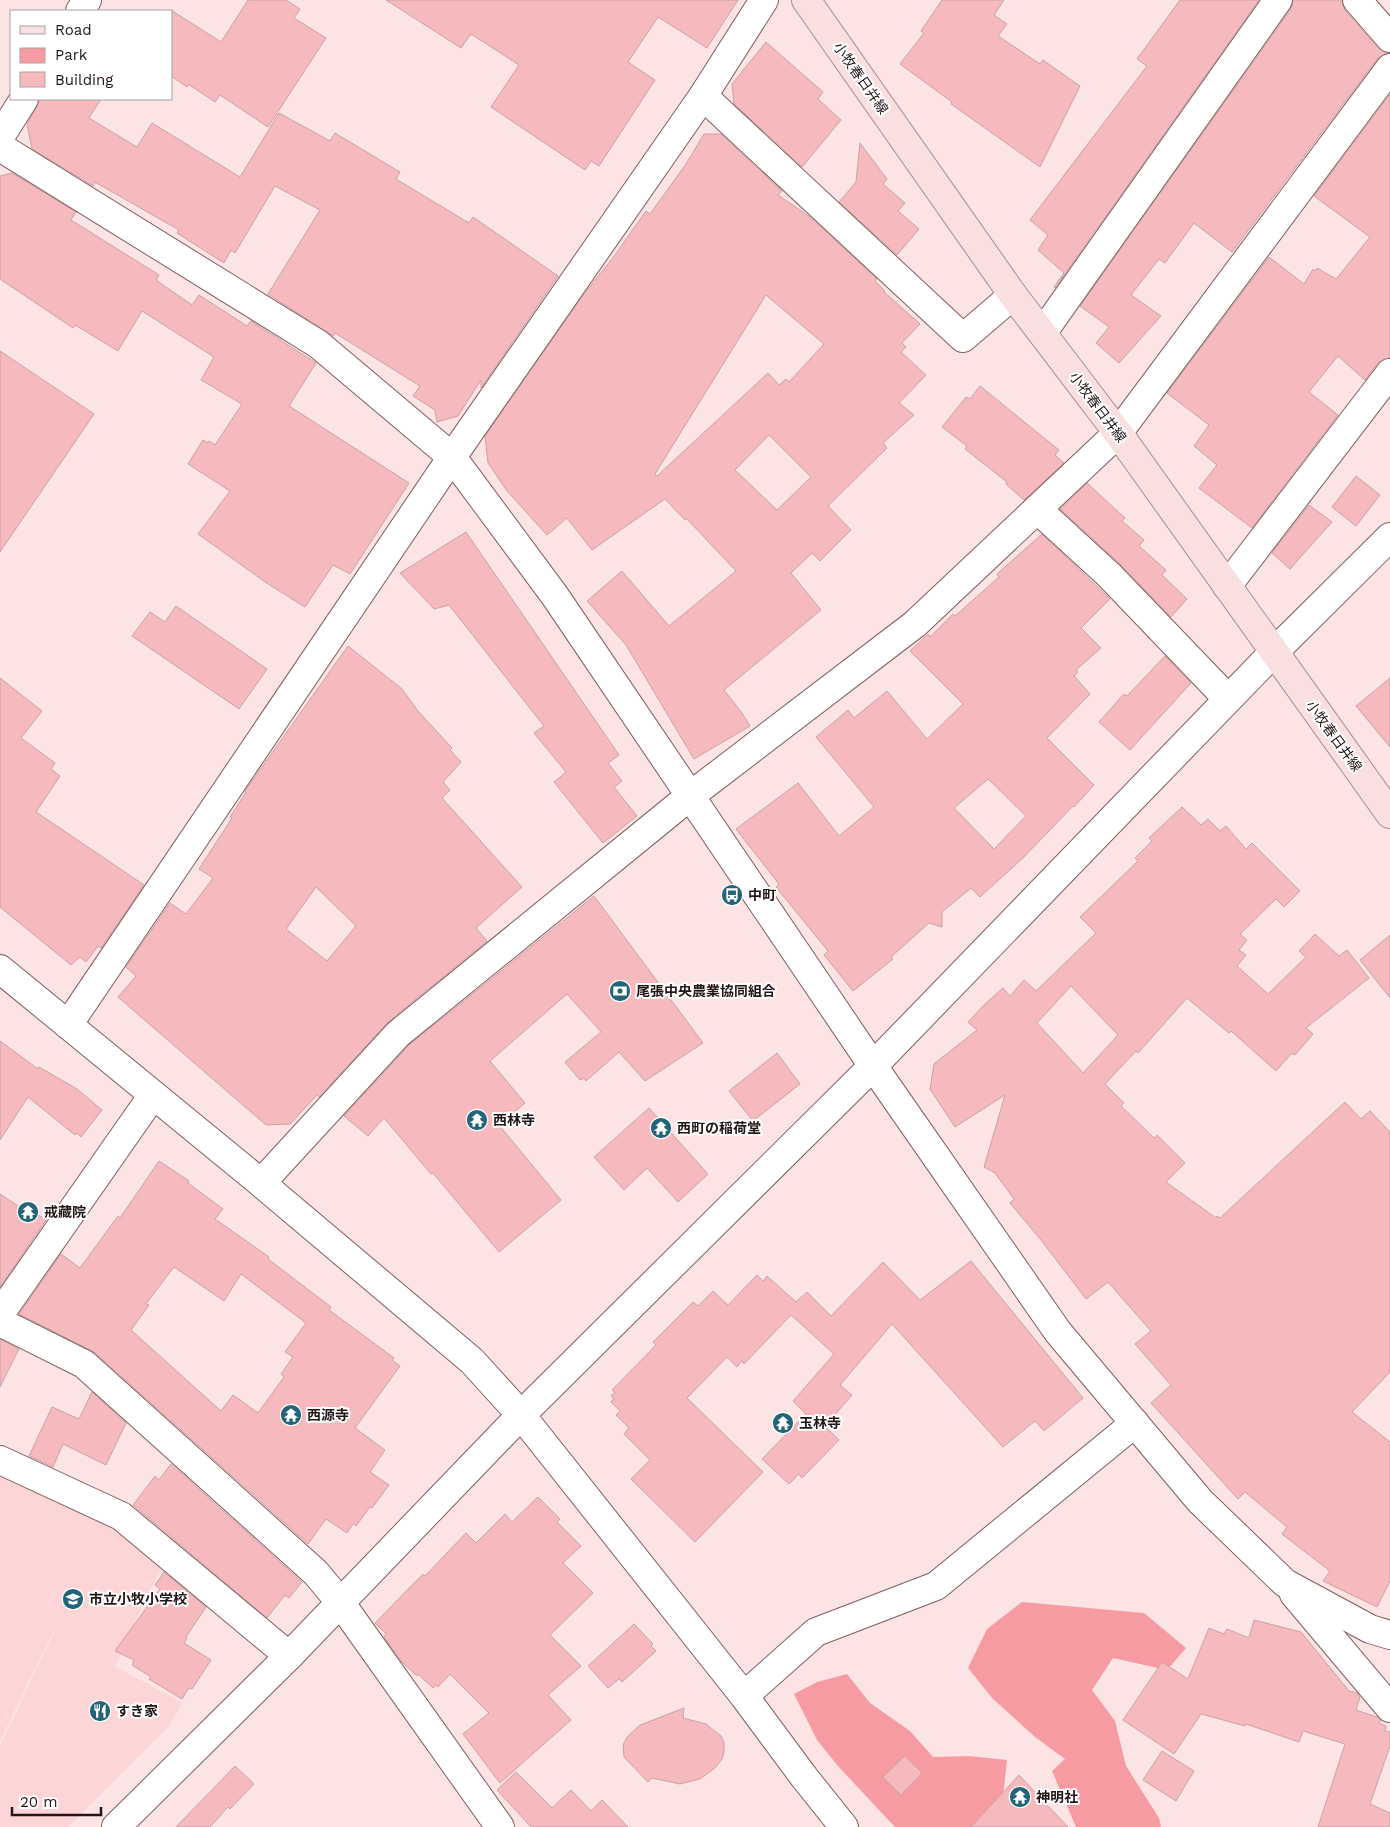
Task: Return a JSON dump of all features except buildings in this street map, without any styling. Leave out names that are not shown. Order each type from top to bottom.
[{"type":"main road","name":"小牧春日井線","points":[[806,0],[1013,295],[1118,432],[1390,814]]},
{"type":"street","points":[[68,1025],[452,456],[703,96],[764,0]]},
{"type":"street","points":[[1042,332],[1278,0]]},
{"type":"street","points":[[1357,0],[1390,38]]},
{"type":"street","points":[[261,1183],[398,1034],[690,796],[915,624],[1118,432],[1390,68]]},
{"type":"street","points":[[703,96],[963,338],[1013,295]]},
{"type":"street","points":[[0,137],[23,100]]},
{"type":"street","points":[[0,147],[318,344],[452,456],[556,596],[873,1066],[1058,1332],[1136,1423],[1200,1502],[1285,1583],[1390,1708]]},
{"type":"street","points":[[1226,586],[1390,373]]},
{"type":"street","points":[[1037,508],[1109,575],[1228,699]]},
{"type":"street","points":[[116,1827],[289,1656],[521,1415],[873,1066],[1228,699],[1390,537]]},
{"type":"street","points":[[0,969],[261,1183],[472,1361],[521,1415],[744,1696],[844,1827]]},
{"type":"street","points":[[0,1314],[153,1095]]},
{"type":"street","points":[[0,1322],[84,1364],[316,1572],[340,1602],[500,1827]]},
{"type":"street","points":[[744,1696],[816,1632],[936,1586],[1136,1423]]},
{"type":"street","points":[[0,1460],[121,1516],[289,1656]]},
{"type":"street","points":[[1285,1583],[1370,1629],[1390,1635]]},
{"type":"shaded area","points":[[0,1473],[113,1527],[161,1567],[115,1666],[182,1703],[169,1726],[68,1827],[0,1827],[0,1747],[54,1632],[0,1741]]},
{"type":"green space","points":[[1022,1602],[1144,1613],[1186,1648],[1167,1670],[1113,1658],[1092,1690],[1115,1721],[1126,1766],[1159,1818],[1161,1827],[1076,1827],[1052,1771],[1065,1759],[1035,1737],[993,1699],[968,1668],[987,1629]]},
{"type":"green space","points":[[847,1674],[870,1703],[910,1731],[933,1757],[969,1756],[1007,1760],[1001,1816],[992,1827],[895,1827],[838,1766],[817,1740],[794,1694],[817,1682]]},
{"type":"place","name":"中町","points":[[732,895]]},
{"type":"place","name":"尾張中央農業協同組合","points":[[620,991]]},
{"type":"place","name":"西林寺","points":[[477,1120]]},
{"type":"place","name":"西町の稲荷堂","points":[[661,1128]]},
{"type":"place","name":"戒藏院","points":[[28,1212]]},
{"type":"place","name":"西源寺","points":[[291,1415]]},
{"type":"place","name":"玉林寺","points":[[783,1423]]},
{"type":"place","name":"市立小牧小学校","points":[[73,1599]]},
{"type":"place","name":"すき家","points":[[100,1711]]},
{"type":"place","name":"神明社","points":[[1020,1797]]}]
